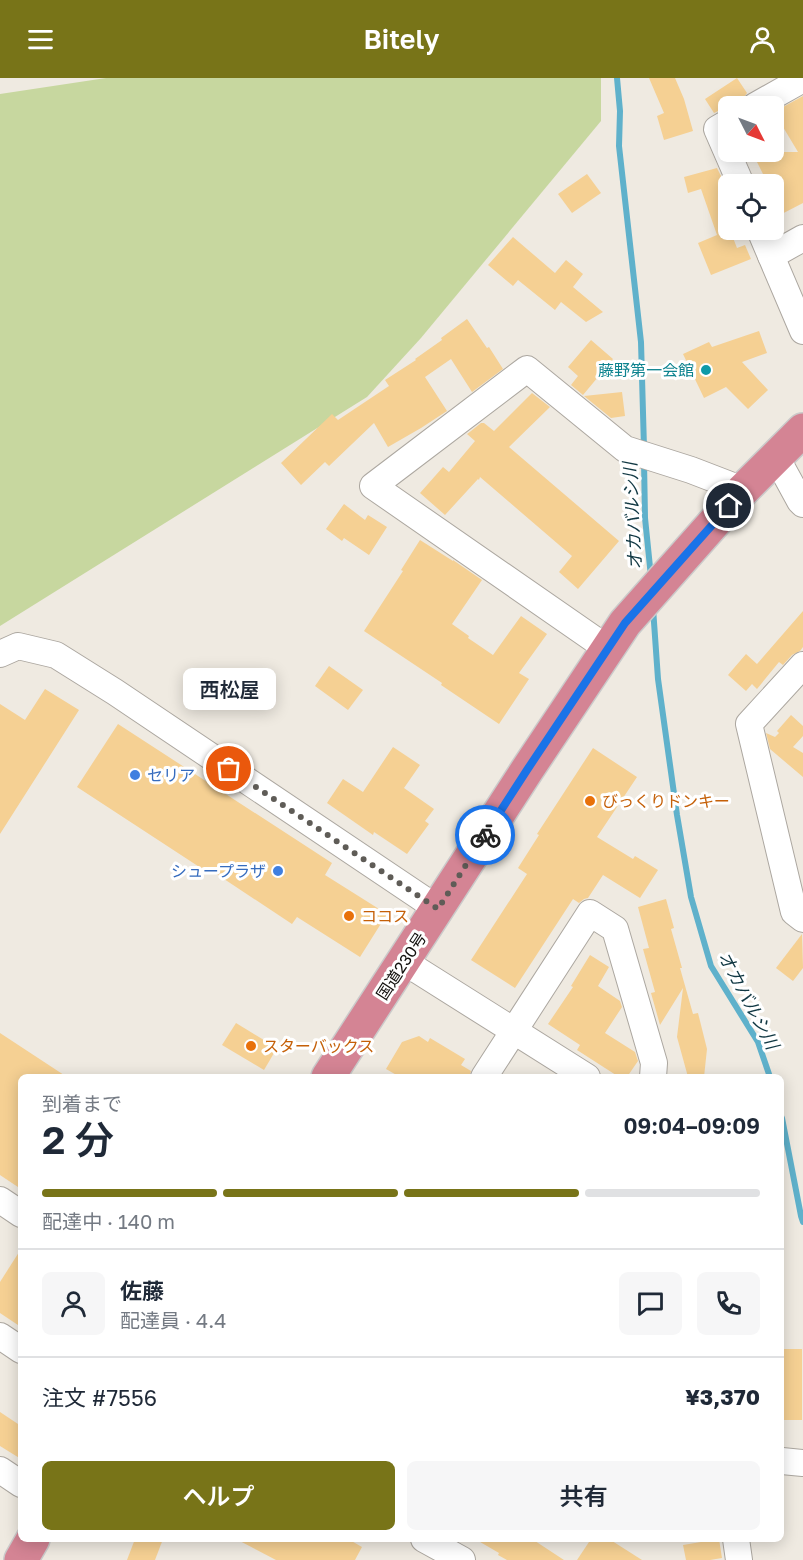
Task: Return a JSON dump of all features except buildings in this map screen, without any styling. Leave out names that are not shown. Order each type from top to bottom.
[{"type":"highway","name":"国道230号","points":[[330,1074],[616,636],[742,490],[803,430]]},
{"type":"highway","points":[[21,1560],[31,1542]]},
{"type":"street","points":[[772,96],[803,78]]},
{"type":"street","points":[[771,256],[803,238]]},
{"type":"street","points":[[764,240],[803,332]]},
{"type":"street","points":[[616,636],[374,486],[527,369],[625,448],[742,490]]},
{"type":"street","points":[[776,457],[803,504]]},
{"type":"street","points":[[0,654],[18,646],[56,655],[438,909]]},
{"type":"street","points":[[800,909],[749,724],[803,664]]},
{"type":"street","points":[[486,1074],[590,913],[615,929],[654,1063],[653,1074]]},
{"type":"street","points":[[403,961],[582,1074]]},
{"type":"street","points":[[0,1200],[18,1212]]},
{"type":"street","points":[[0,1336],[18,1348]]},
{"type":"street","points":[[784,1461],[803,1463]]},
{"type":"street","points":[[0,1470],[18,1482]]},
{"type":"street","points":[[429,1542],[455,1558]]},
{"type":"street","points":[[736,1542],[739,1560]]},
{"type":"green space","points":[[106,78],[601,78],[601,121],[421,338],[367,397],[0,626],[0,94]]},
{"type":"waterway","name":"オカバルシ川","points":[[617,78],[620,111],[619,146],[641,342],[644,448]]},
{"type":"waterway","name":"オカバルシ川","points":[[644,461],[645,518],[651,577]]},
{"type":"waterway","name":"オカバルシ川","points":[[653,608],[658,679],[691,897],[711,966],[758,1042],[769,1074]]},
{"type":"waterway","name":"オカバルシ川","points":[[784,1128],[803,1222]]},
{"type":"way so far","points":[[229,769],[438,909],[485,835]]},
{"type":"place","name":"藤野第一会館","points":[[706,370]]},
{"type":"place","name":"西松屋","points":[[229,769]]},
{"type":"place","name":"セリア","points":[[135,775]]},
{"type":"place","name":"びっくりドンキー","points":[[590,801]]},
{"type":"place","name":"シュープラザ","points":[[278,871]]},
{"type":"place","name":"ココス","points":[[349,916]]},
{"type":"place","name":"スターバックス","points":[[251,1046]]},
{"type":"route","points":[[485,835],[625,623],[729,506]]}]
